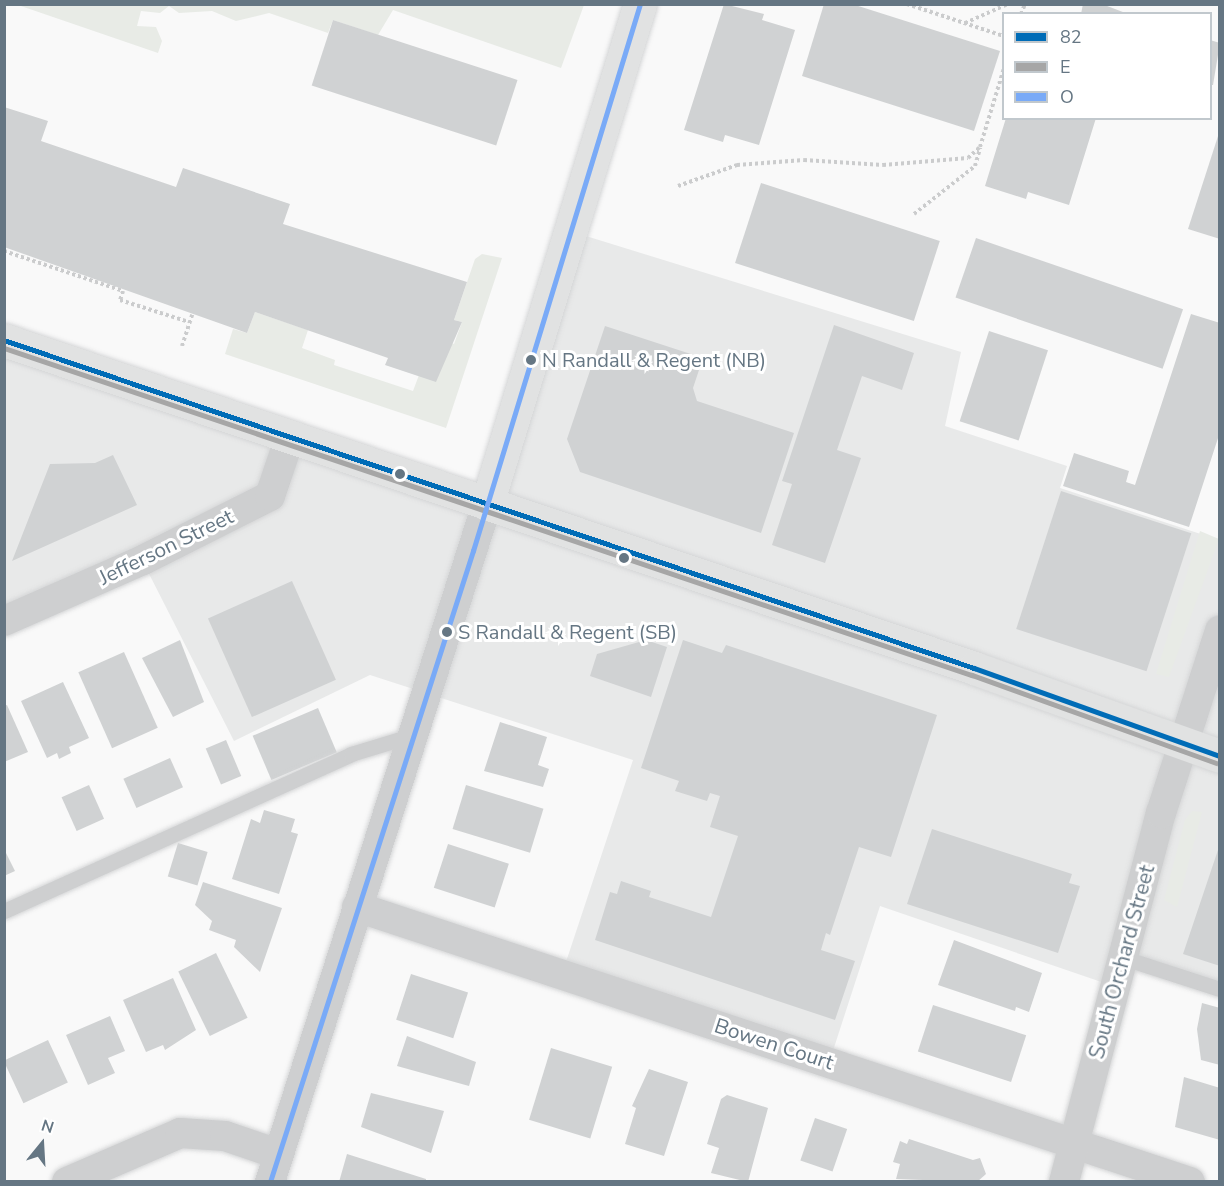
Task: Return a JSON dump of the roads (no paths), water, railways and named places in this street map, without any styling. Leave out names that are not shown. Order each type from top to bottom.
[{"type":"main road","points":[[487,504],[640,4]]},
{"type":"main road","points":[[4,340],[974,668],[1220,756]]},
{"type":"street","name":"Jefferson Street","points":[[4,621],[143,560],[270,496],[290,437]]},
{"type":"street","points":[[67,1182],[180,1133],[225,1136],[274,1168],[487,504]]},
{"type":"street","name":"South Orchard Street","points":[[1064,1182],[1184,744],[1220,630]]},
{"type":"street","name":"Bowen Court","points":[[357,907],[1190,1182]]},
{"type":"lane","points":[[4,911],[351,754],[413,735]]},
{"type":"lane","points":[[1124,958],[1220,989]]},
{"type":"place","name":"N Randall & Regent (NB)","points":[[531,360]]},
{"type":"place","name":"S Randall & Regent (SB)","points":[[447,632]]}]
